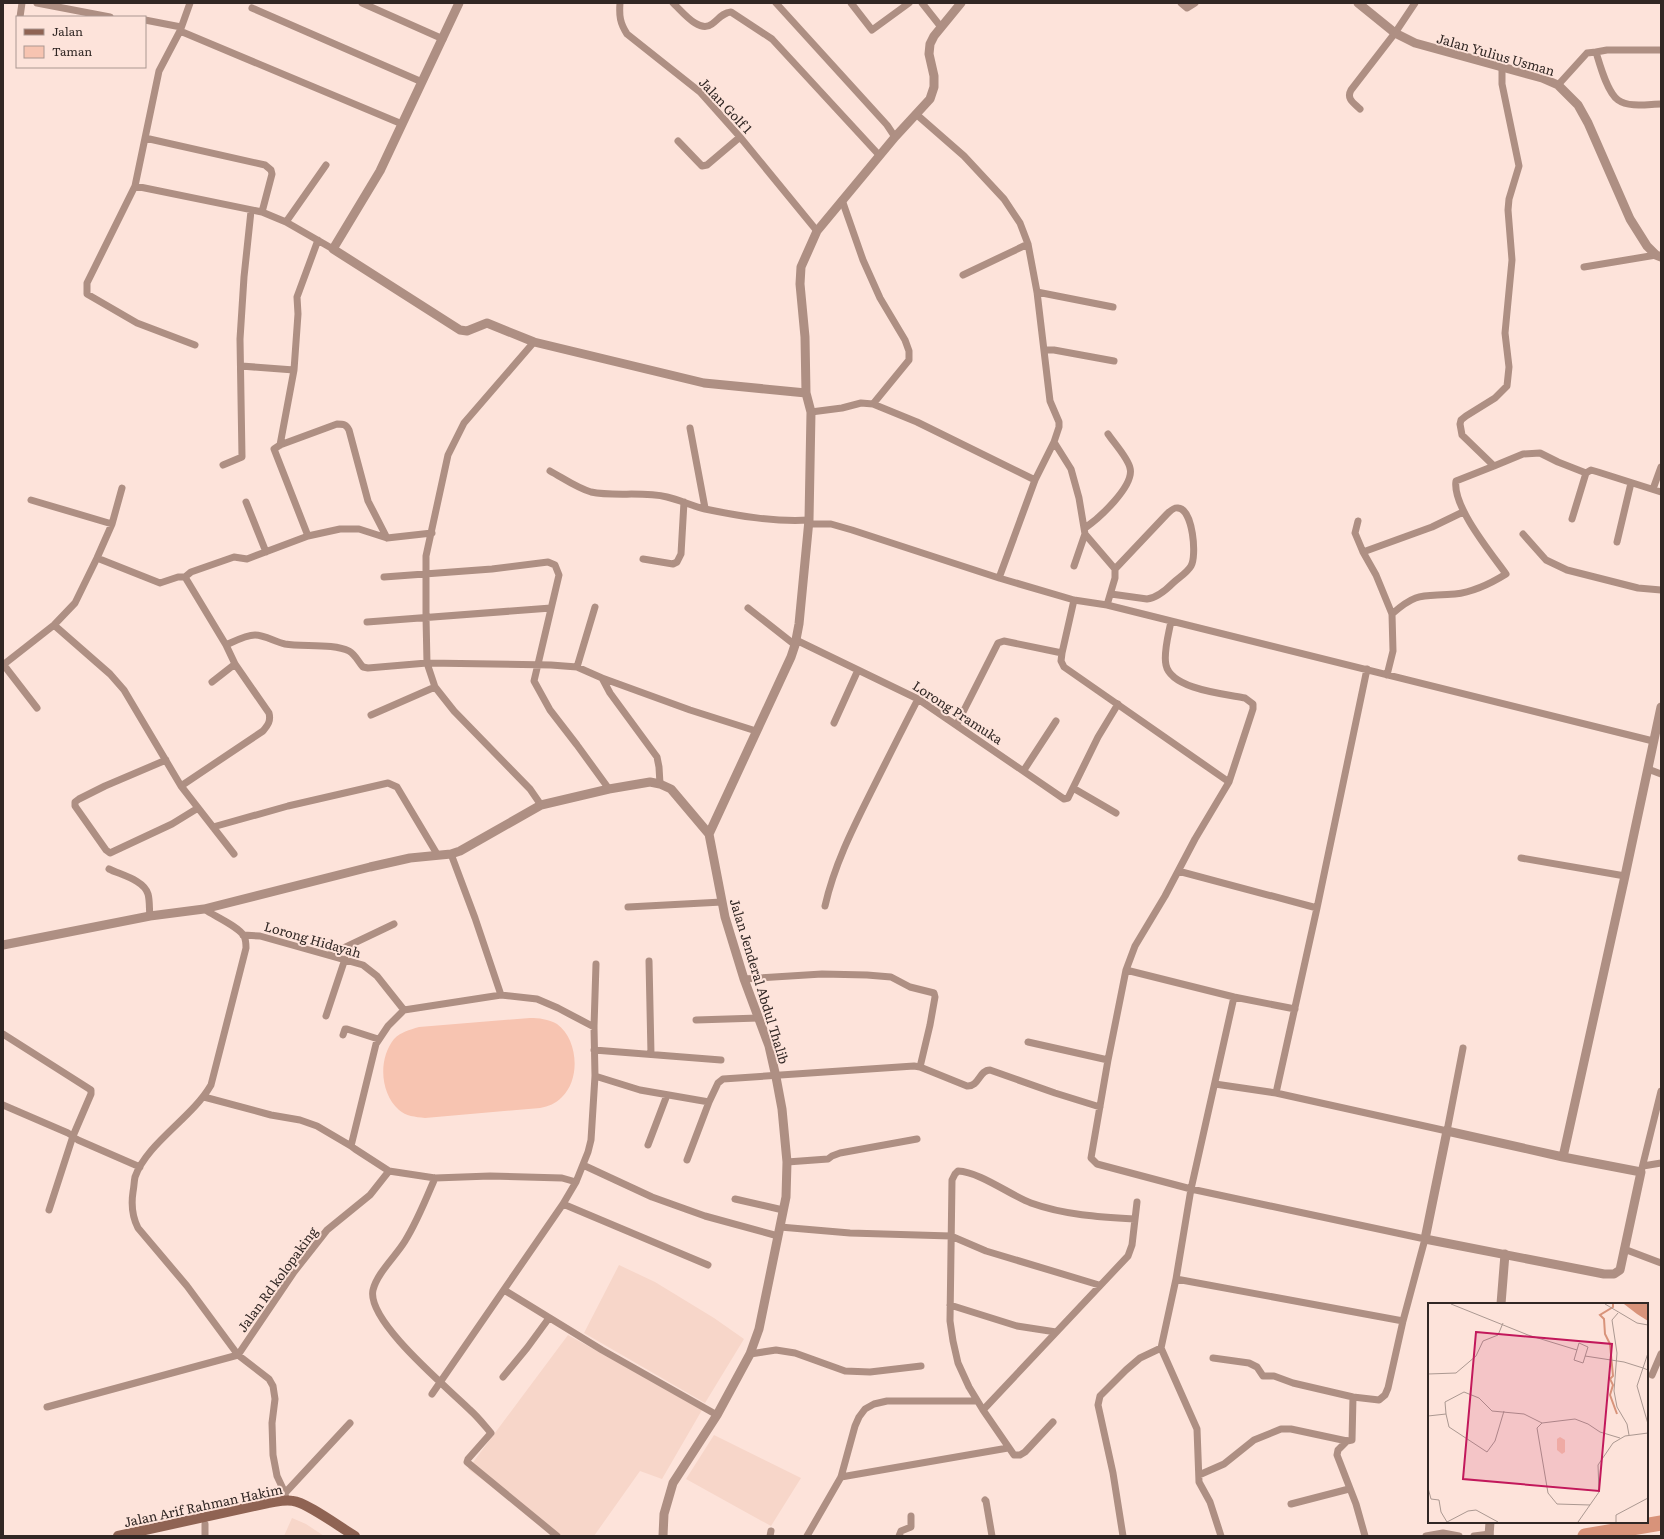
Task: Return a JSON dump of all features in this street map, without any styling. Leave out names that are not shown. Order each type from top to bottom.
[{"type":"main road","name":"Jalan Arif Rahman Hakim","points":[[151,1536],[182,1525],[285,1497],[294,1501],[338,1531],[355,1536]]},
{"type":"main road","name":"Jalan Arif Rahman Hakim","points":[[118,1536],[182,1525],[205,1524],[286,1507],[303,1508]]},
{"type":"street","points":[[20,16],[22,3]]},
{"type":"street","points":[[37,3],[105,16]]},
{"type":"street","points":[[190,3],[181,29],[159,71],[135,186],[87,283],[87,294],[137,323],[195,345]]},
{"type":"street","points":[[362,3],[443,39]]},
{"type":"street","points":[[333,249],[380,171],[459,3]]},
{"type":"street","name":"Jalan Golf 1","points":[[620,3],[620,24],[627,34],[700,92],[740,137],[817,231]]},
{"type":"street","points":[[673,3],[696,24],[702,26],[711,25],[725,13],[731,12],[772,39],[879,155]]},
{"type":"street","points":[[776,3],[887,124],[895,137]]},
{"type":"street","points":[[851,3],[872,30],[909,3]]},
{"type":"street","points":[[922,3],[941,27]]},
{"type":"street","points":[[3,945],[150,916],[204,909],[370,867],[437,854],[451,854],[460,851],[541,805],[609,789],[650,782],[660,784],[671,789],[708,834],[796,643],[808,522],[811,412],[806,393],[805,337],[800,284],[801,267],[817,231],[879,155],[930,99],[934,87],[930,49],[934,36],[961,3]]},
{"type":"street","points":[[1181,3],[1187,8],[1195,3]]},
{"type":"street","name":"Jalan Yulius Usman","points":[[1358,3],[1395,33],[1414,43],[1502,66],[1542,78],[1558,85],[1582,111],[1630,219],[1640,236],[1658,256]]},
{"type":"street","points":[[1360,109],[1349,98],[1351,90],[1395,33],[1415,3]]},
{"type":"street","points":[[252,8],[422,82]]},
{"type":"street","points":[[146,20],[181,29],[402,124]]},
{"type":"street","points":[[1558,85],[1587,53],[1607,50],[1661,50]]},
{"type":"street","points":[[1596,52],[1605,78],[1613,95],[1618,100],[1624,103],[1661,104]]},
{"type":"street","points":[[1494,466],[1462,435],[1460,424],[1461,420],[1495,398],[1506,386],[1509,367],[1505,333],[1512,260],[1508,210],[1509,199],[1519,166],[1502,84],[1502,66]]},
{"type":"street","points":[[916,114],[964,156],[1004,199],[1020,223],[1028,244],[1037,292],[1050,401],[1059,422],[1059,427],[1054,442],[1036,480],[999,578]]},
{"type":"street","points":[[678,141],[702,166],[707,165],[740,137]]},
{"type":"street","points":[[145,138],[264,165],[271,170],[272,174],[262,212]]},
{"type":"street","points":[[286,222],[326,165]]},
{"type":"street","points":[[135,186],[262,212],[286,222],[333,249],[460,330],[467,332],[487,323],[534,342],[704,383],[806,393]]},
{"type":"street","points":[[842,200],[863,260],[880,298],[909,351],[909,360],[873,404]]},
{"type":"street","points":[[223,465],[242,457],[240,339],[244,278],[252,211]]},
{"type":"street","points":[[280,445],[294,370],[298,314],[297,296],[318,240]]},
{"type":"street","points":[[963,276],[1028,244]]},
{"type":"street","points":[[1584,268],[1658,256]]},
{"type":"street","points":[[1037,292],[1113,307]]},
{"type":"street","points":[[534,342],[464,423],[448,455],[426,556],[425,573],[427,663],[435,687],[454,711],[530,789],[541,805]]},
{"type":"street","points":[[1045,350],[1054,350],[1114,361]]},
{"type":"street","points":[[241,366],[294,370]]},
{"type":"street","points":[[811,412],[842,408],[861,403],[873,404],[917,422],[1036,480]]},
{"type":"street","points":[[308,536],[274,449],[280,445],[337,424],[347,426],[349,430],[368,501],[387,538]]},
{"type":"street","points":[[690,428],[705,508]]},
{"type":"street","points":[[1085,531],[1103,514],[1122,491],[1131,473],[1131,469],[1127,461],[1108,434]]},
{"type":"street","points":[[1054,442],[1071,468],[1079,498],[1085,531],[1074,566]]},
{"type":"street","points":[[1392,614],[1412,599],[1428,595],[1464,592],[1488,585],[1506,574],[1463,512],[1455,487],[1456,481],[1523,454],[1540,453],[1586,473]]},
{"type":"street","points":[[1653,489],[1661,467]]},
{"type":"street","points":[[1572,519],[1586,473],[1591,470],[1661,492]]},
{"type":"street","points":[[550,471],[590,492],[634,493],[666,497],[705,508],[785,521],[831,524],[999,578],[1074,600],[1106,605],[1653,741]]},
{"type":"street","points":[[1617,542],[1631,483]]},
{"type":"street","points":[[38,708],[3,664],[54,625],[75,603],[98,558],[112,524],[122,488]]},
{"type":"street","points":[[32,500],[112,524]]},
{"type":"street","points":[[246,502],[266,552]]},
{"type":"street","points":[[643,559],[673,564],[678,562],[681,554],[684,502]]},
{"type":"street","points":[[1111,594],[1152,599],[1169,587],[1191,566],[1194,547],[1189,519],[1183,510],[1174,508],[1115,569]]},
{"type":"street","points":[[1363,552],[1432,527],[1463,512]]},
{"type":"street","points":[[1358,521],[1356,527],[1356,538],[1376,575],[1392,614],[1393,652],[1387,675]]},
{"type":"street","points":[[98,558],[160,583],[178,577],[185,577],[191,572],[234,557],[247,559],[308,536],[340,529],[359,529],[387,538],[432,533]]},
{"type":"street","points":[[1085,531],[1115,569],[1115,578],[1111,594],[1106,605]]},
{"type":"street","points":[[1523,534],[1546,560],[1567,570],[1638,588],[1661,590]]},
{"type":"street","points":[[384,577],[551,563],[557,568],[559,575],[534,681],[550,710],[609,789]]},
{"type":"street","points":[[181,786],[263,731],[269,724],[270,718],[269,713],[235,664],[226,645],[185,577]]},
{"type":"street","points":[[1074,600],[1062,653],[1061,661],[1064,667],[1230,782]]},
{"type":"street","points":[[577,667],[596,607]]},
{"type":"street","points":[[367,622],[551,608]]},
{"type":"street","name":"Lorong Pramuka","points":[[748,608],[796,643],[918,698],[1064,799],[1068,798],[1073,788]]},
{"type":"street","points":[[1171,622],[1166,657],[1166,665],[1170,673],[1181,683],[1245,698],[1253,704],[1253,709],[1230,782],[1195,839],[1135,946],[1126,970],[1091,1152],[1094,1162],[1192,1189],[1425,1239],[1614,1274],[1620,1270],[1661,1091]]},
{"type":"street","points":[[54,625],[110,674],[124,690],[181,786],[234,854]]},
{"type":"street","points":[[226,645],[255,635],[284,644],[336,648],[348,651],[355,655],[363,667],[368,668],[427,663],[577,667],[602,678],[697,712],[756,731]]},
{"type":"street","points":[[957,724],[998,643],[1004,641],[1062,653]]},
{"type":"street","points":[[212,682],[235,664]]},
{"type":"street","points":[[1276,1093],[1317,908],[1367,669]]},
{"type":"street","points":[[834,723],[858,670]]},
{"type":"street","points":[[602,678],[610,693],[656,757],[659,767],[660,784]]},
{"type":"street","points":[[371,715],[435,687]]},
{"type":"street","points":[[825,906],[830,883],[838,861],[918,698]]},
{"type":"street","points":[[1116,813],[1073,788],[1098,737],[1118,704]]},
{"type":"street","points":[[1563,1157],[1661,707]]},
{"type":"street","points":[[1024,770],[1056,721]]},
{"type":"street","points":[[166,760],[105,786],[79,799],[75,802],[74,806],[106,850],[110,853],[172,824],[198,808]]},
{"type":"street","points":[[1648,768],[1661,774]]},
{"type":"street","points":[[213,827],[288,806],[388,783],[397,787],[437,854]]},
{"type":"street","name":"Jalan Jenderal Abdul Thalib","points":[[663,1536],[664,1514],[674,1483],[717,1415],[750,1354],[759,1329],[786,1197],[787,1162],[782,1109],[776,1076],[769,1046],[744,979],[722,902],[708,834]]},
{"type":"street","points":[[451,854],[475,918],[501,995]]},
{"type":"street","points":[[1521,858],[1625,876]]},
{"type":"street","points":[[109,869],[138,882],[145,888],[148,894],[150,916]]},
{"type":"street","points":[[1178,871],[1317,908]]},
{"type":"street","points":[[628,906],[722,902]]},
{"type":"street","points":[[204,909],[238,930],[243,935],[246,942],[246,948],[211,1085],[204,1097],[146,1157],[140,1167],[135,1178],[132,1201],[133,1218],[138,1228],[187,1286],[238,1355],[268,1379],[273,1386],[275,1399],[272,1423],[273,1456],[277,1476],[285,1497],[350,1423]]},
{"type":"street","points":[[329,955],[394,924]]},
{"type":"street","name":"Lorong Hidayah","points":[[243,935],[260,936],[363,965],[371,969],[404,1010]]},
{"type":"street","points":[[326,1016],[345,959]]},
{"type":"street","points":[[649,961],[651,1054]]},
{"type":"street","points":[[432,1394],[563,1204],[576,1182],[583,1165],[591,1140],[595,1076],[594,1027],[596,964]]},
{"type":"street","points":[[1126,970],[1234,997],[1295,1009]]},
{"type":"street","points":[[744,979],[822,974],[866,975],[892,977],[910,987],[934,993],[935,996],[930,1025],[920,1066]]},
{"type":"street","points":[[351,1146],[378,1039],[404,1010],[501,995],[537,999],[594,1027]]},
{"type":"street","points":[[1221,1536],[1210,1502],[1199,1482],[1197,1429],[1160,1348],[1176,1278],[1192,1189],[1214,1084],[1234,997]]},
{"type":"street","points":[[696,1020],[759,1018]]},
{"type":"street","points":[[343,1035],[345,1029],[347,1029],[378,1039]]},
{"type":"street","points":[[3,1034],[91,1090],[91,1094],[72,1136],[49,1210]]},
{"type":"street","points":[[1028,1042],[1108,1060]]},
{"type":"street","points":[[1213,1358],[1249,1362],[1257,1367],[1263,1376],[1274,1376],[1293,1383],[1353,1397],[1379,1400],[1385,1395],[1425,1239],[1463,1048]]},
{"type":"street","points":[[594,1050],[721,1060]]},
{"type":"street","points":[[687,1160],[709,1102],[718,1083],[724,1079],[920,1066],[968,1086],[972,1086],[986,1070],[997,1072],[1055,1093],[1100,1107]]},
{"type":"street","points":[[595,1076],[640,1090],[709,1102]]},
{"type":"street","points":[[1214,1084],[1276,1093],[1563,1157],[1642,1169],[1661,1163]]},
{"type":"street","points":[[648,1145],[667,1095]]},
{"type":"street","points":[[204,1097],[271,1115],[300,1120],[328,1130],[389,1171],[435,1178],[490,1176],[562,1178],[576,1182]]},
{"type":"street","points":[[3,1105],[140,1167]]},
{"type":"street","points":[[787,1162],[828,1159],[840,1153],[917,1139]]},
{"type":"street","points":[[583,1165],[652,1197],[705,1216],[779,1232],[850,1232],[951,1236],[986,1251],[1099,1285]]},
{"type":"street","name":"Jalan Rd kolopaking","points":[[238,1355],[294,1272],[320,1238],[327,1230],[370,1195],[389,1171]]},
{"type":"street","points":[[1052,1422],[1025,1452],[1020,1456],[1014,1455],[977,1401],[958,1363],[950,1321],[952,1180],[958,1171],[970,1173],[1032,1203],[1079,1215],[1135,1219]]},
{"type":"street","points":[[435,1178],[405,1241],[377,1281],[373,1290],[373,1299],[376,1308],[411,1355],[471,1411],[491,1433],[467,1462],[534,1515],[557,1536]]},
{"type":"street","points":[[735,1199],[783,1210]]},
{"type":"street","points":[[983,1410],[1099,1285],[1128,1256],[1132,1245],[1137,1202]]},
{"type":"street","points":[[563,1204],[708,1265]]},
{"type":"street","points":[[1624,1249],[1661,1263]]},
{"type":"street","points":[[1501,1303],[1505,1254]]},
{"type":"street","points":[[1176,1278],[1403,1320]]},
{"type":"street","points":[[504,1290],[602,1350],[717,1415]]},
{"type":"street","points":[[950,1305],[1017,1326],[1056,1332]]},
{"type":"street","points":[[503,1377],[549,1318]]},
{"type":"street","points":[[1122,1536],[1113,1473],[1098,1405],[1100,1396],[1126,1370],[1140,1358],[1160,1348]]},
{"type":"street","points":[[750,1354],[776,1350],[795,1353],[845,1371],[870,1372],[921,1366]]},
{"type":"street","points":[[1652,1375],[1661,1354]]},
{"type":"street","points":[[47,1407],[238,1355]]},
{"type":"street","points":[[1199,1474],[1224,1464],[1254,1440],[1281,1428],[1346,1441],[1352,1440],[1353,1397]]},
{"type":"street","points":[[807,1536],[841,1477],[855,1426],[865,1409],[874,1404],[887,1401],[977,1401]]},
{"type":"street","points":[[1346,1441],[1338,1450],[1337,1455],[1356,1504],[1366,1536]]},
{"type":"street","points":[[841,1477],[1008,1448]]},
{"type":"street","points":[[1291,1504],[1349,1489]]},
{"type":"street","points":[[985,1500],[992,1536]]},
{"type":"street","points":[[899,1536],[901,1531],[911,1527],[911,1516]]},
{"type":"street","points":[[1474,1536],[1490,1535],[1490,1523]]},
{"type":"street","points":[[205,1524],[205,1536]]},
{"type":"street","points":[[1426,1536],[1443,1533],[1459,1536]]},
{"type":"shaded area","points":[[619,1265],[655,1282],[714,1318],[744,1339],[705,1403],[584,1333]]},
{"type":"shaded area","points":[[568,1335],[702,1410],[662,1479],[640,1471],[594,1536],[559,1536],[468,1469]]},
{"type":"shaded area","points":[[714,1435],[801,1478],[771,1526],[686,1479]]},
{"type":"shaded area","points":[[292,1518],[306,1524],[324,1536],[284,1536]]},
{"type":"green space","points":[[530,1018],[544,1019],[557,1024],[564,1031],[573,1049],[574,1070],[572,1080],[562,1097],[554,1103],[540,1108],[425,1118],[405,1114],[399,1110],[388,1095],[383,1076],[385,1056],[394,1039],[399,1035],[419,1027]]},
{"type":"waterway","points":[[1585,1536],[1661,1523]]}]
